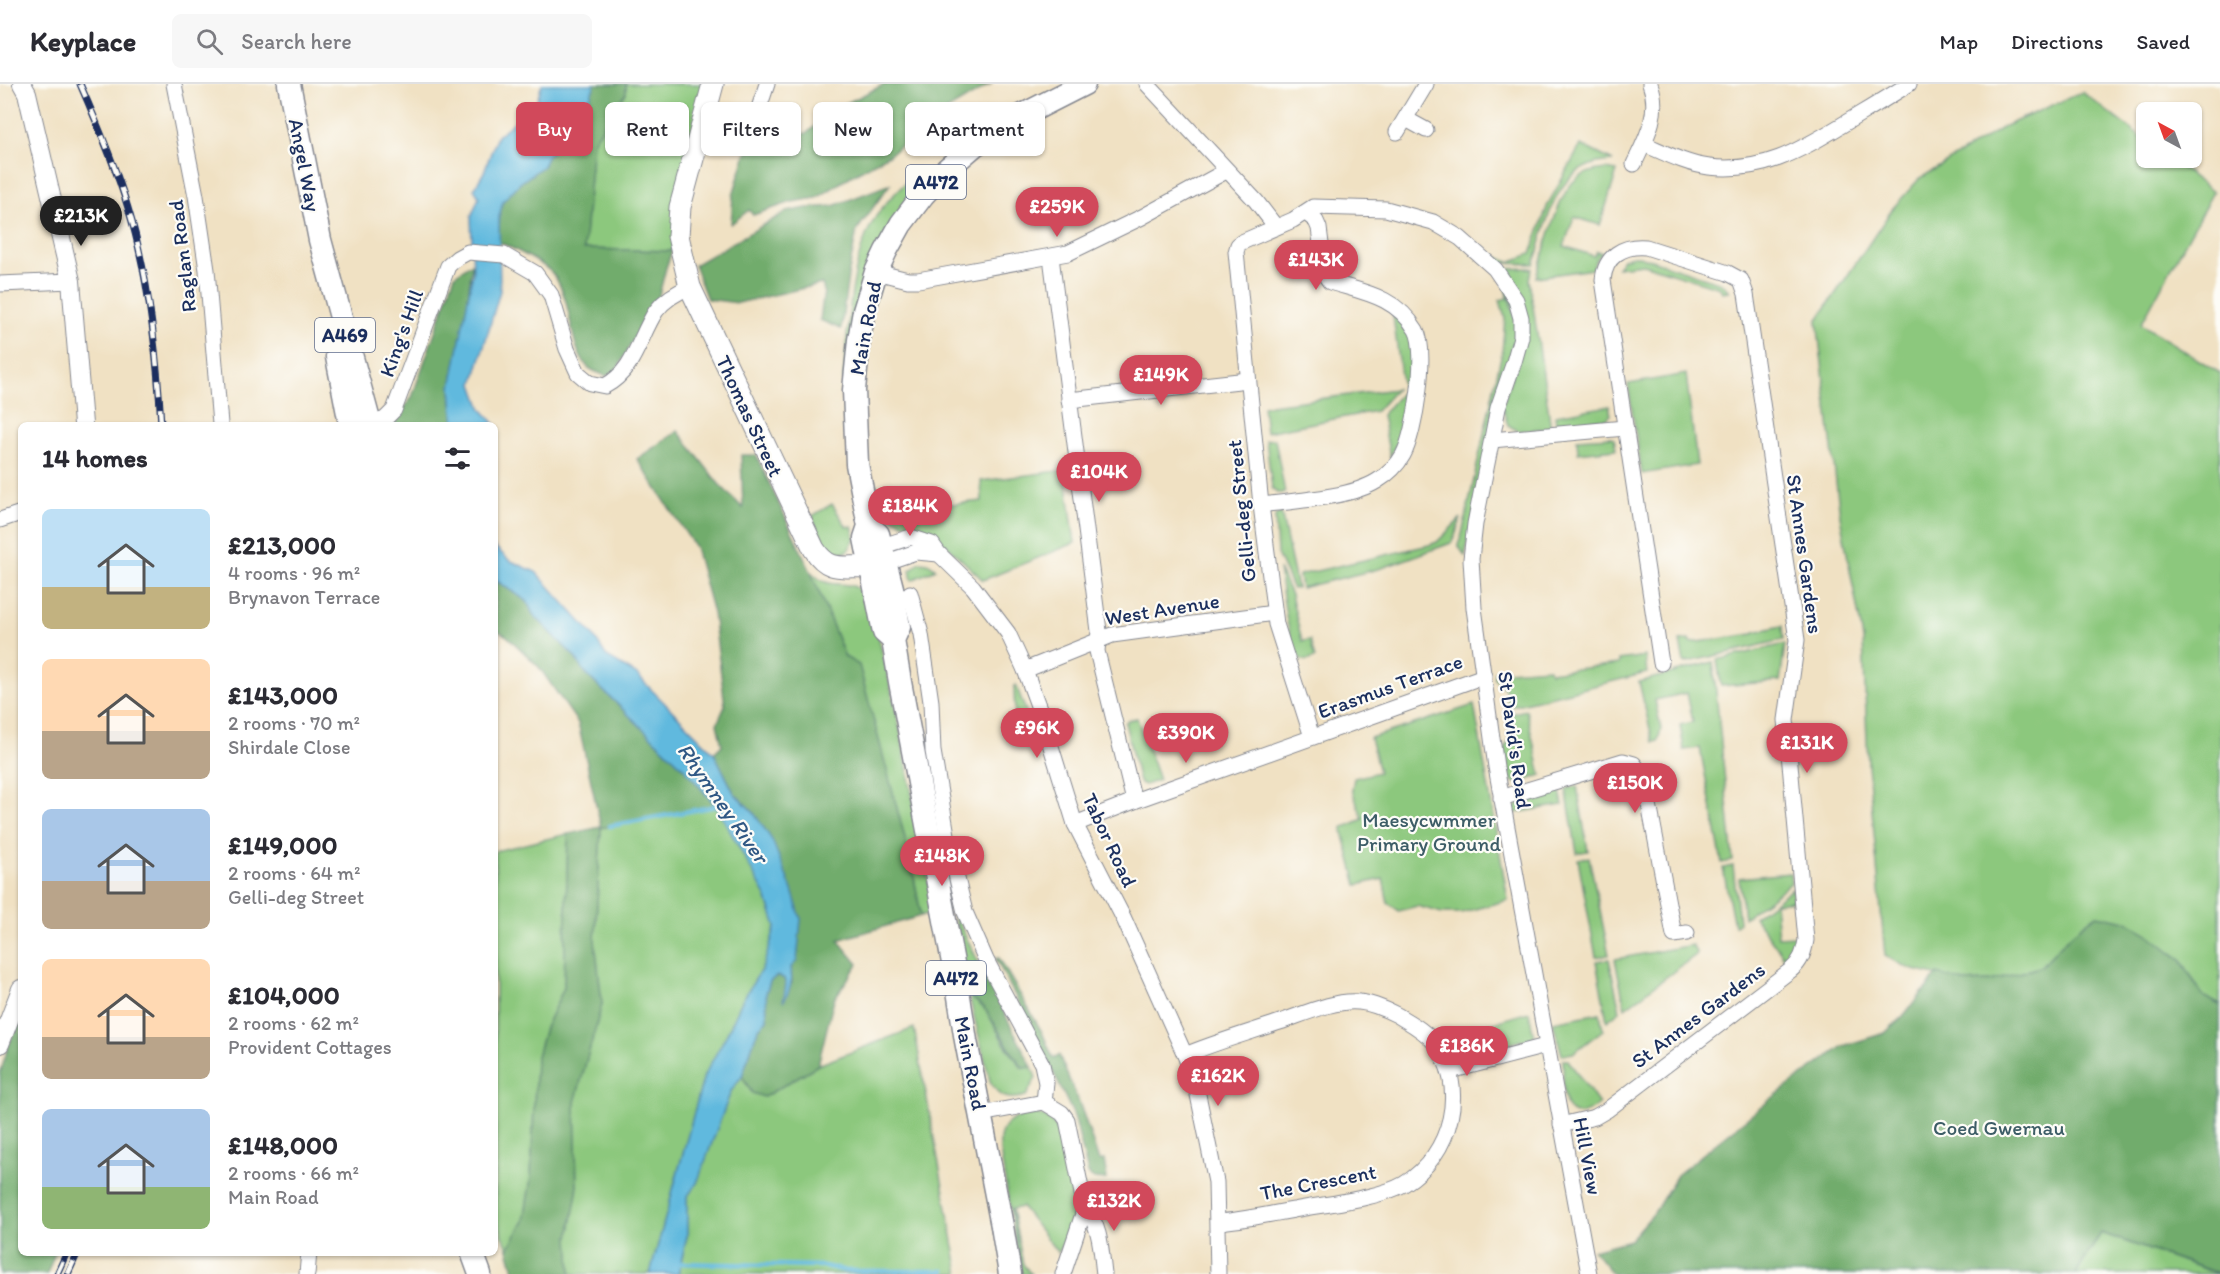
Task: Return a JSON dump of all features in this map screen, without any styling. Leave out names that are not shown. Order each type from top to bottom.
[{"type":"main road","name":"Angel Way","points":[[289,84],[321,246]]},
{"type":"main road","name":"Thomas Street","points":[[713,84],[680,207],[678,236],[690,287],[813,549],[821,560],[837,567],[871,553]]},
{"type":"main road","name":"Main Road","points":[[1010,1274],[895,650],[884,632],[857,464],[854,390],[859,340],[876,272],[901,224],[947,169],[990,134],[1084,84]]},
{"type":"main road","name":"A469","points":[[321,246],[337,363],[350,422]]},
{"type":"main road","name":"A469","points":[[321,246],[369,422]]},
{"type":"main road","points":[[464,1274],[470,1256]]},
{"type":"main road","points":[[473,1256],[480,1274]]},
{"type":"street","points":[[22,84],[27,93],[71,281],[83,422]]},
{"type":"street","name":"Raglan Road","points":[[174,84],[196,196],[207,270],[220,422]]},
{"type":"street","points":[[761,102],[767,84]]},
{"type":"street","points":[[1147,84],[1263,209],[1276,227]]},
{"type":"street","points":[[1426,84],[1401,126],[1426,130]]},
{"type":"street","points":[[1635,164],[1652,122],[1654,105],[1650,84]]},
{"type":"street","points":[[1644,144],[1683,160],[1708,167],[1742,168],[1765,164],[1796,152],[1909,84]]},
{"type":"street","points":[[876,272],[908,280],[918,280],[1051,257],[1082,247],[1226,171]]},
{"type":"street","name":"St David's Road","points":[[1306,213],[1313,207],[1320,206],[1386,209],[1433,222],[1460,237],[1495,269],[1516,300],[1521,318],[1521,337],[1498,408],[1475,524],[1471,559],[1474,608],[1501,798],[1546,1046]]},
{"type":"street","points":[[1261,505],[1313,499],[1362,489],[1377,482],[1392,470],[1410,440],[1416,404],[1421,370],[1420,345],[1416,331],[1388,301],[1355,288],[1330,282],[1324,275],[1319,228],[1316,221],[1306,213]]},
{"type":"street","name":"Gelli-deg Street","points":[[1306,213],[1242,242],[1238,245],[1236,252],[1274,613],[1312,737]]},
{"type":"street","name":"St Annes Gardens","points":[[1561,1125],[1595,1117],[1607,1110],[1797,965],[1804,953],[1806,940],[1786,720],[1797,640],[1746,294],[1741,280],[1728,273],[1646,247],[1636,246],[1624,248],[1615,254],[1608,262],[1603,280],[1661,663]]},
{"type":"street","name":"King's Hill","points":[[376,422],[386,419],[394,410],[448,266],[468,252],[504,255],[535,273],[551,295],[567,350],[578,373],[590,383],[605,386],[622,374],[638,350],[657,310],[676,293],[690,287]]},
{"type":"street","points":[[1051,257],[1099,631],[1097,651],[1134,801]]},
{"type":"street","points":[[0,284],[71,281]]},
{"type":"street","points":[[1069,400],[1248,380]]},
{"type":"street","points":[[1492,440],[1625,428]]},
{"type":"street","points":[[0,520],[18,514]]},
{"type":"street","name":"Tabor Road","points":[[871,553],[911,537],[932,544],[939,554],[973,587],[1008,633],[1040,711],[1075,824],[1124,920],[1185,1055],[1196,1085],[1216,1182],[1218,1274]]},
{"type":"street","points":[[909,593],[921,634],[931,702],[933,751],[948,841],[965,912],[987,960],[1042,1064],[1046,1083],[1044,1102]]},
{"type":"street","name":"West Avenue","points":[[1025,670],[1112,635],[1274,613]]},
{"type":"street","points":[[895,650],[924,656]]},
{"type":"street","name":"Erasmus Terrace","points":[[1075,824],[1484,676]]},
{"type":"street","points":[[1501,798],[1623,761],[1634,764],[1644,778],[1674,935],[1687,933]]},
{"type":"street","points":[[0,1044],[18,997]]},
{"type":"street","name":"The Crescent","points":[[1185,1055],[1312,1011],[1357,1001],[1383,1008],[1419,1028],[1433,1041],[1450,1071],[1453,1109],[1445,1136],[1436,1155],[1418,1174],[1402,1185],[1370,1196],[1218,1222]]},
{"type":"street","points":[[1450,1071],[1546,1046]]},
{"type":"street","name":"Hill View","points":[[1546,1046],[1589,1274]]},
{"type":"street","points":[[981,1114],[1044,1102],[1062,1113],[1066,1120],[1085,1208],[1094,1218],[1097,1229],[1104,1274]]},
{"type":"street","points":[[1063,1274],[1085,1208]]},
{"type":"street","points":[[307,1274],[309,1256]]},
{"type":"green space","points":[[595,84],[626,84],[626,93],[620,102],[605,102],[605,124],[593,142],[593,102],[588,102]]},
{"type":"green space","points":[[626,84],[706,84],[672,251],[584,249],[593,141],[605,124],[605,156],[689,156],[689,102],[620,102],[626,93]]},
{"type":"green space","points":[[885,84],[991,84],[961,102],[905,102],[905,142],[893,152],[893,102],[849,102]]},
{"type":"green space","points":[[2082,92],[2136,133],[2136,168],[2181,168],[2213,192],[2141,324],[2220,373],[2220,1005],[2203,996],[2181,959],[2126,921],[2097,915],[2073,933],[2040,967],[1991,981],[1964,982],[1910,969],[1885,956],[1868,766],[1863,639],[1840,516],[1817,321],[1893,208],[1919,179],[2005,126]]},
{"type":"green space","points":[[813,128],[813,156],[886,156],[817,198],[792,202],[753,215],[749,210],[731,224],[733,195],[745,156],[801,156],[801,134],[807,133]]},
{"type":"green space","points":[[1581,145],[1613,161],[1593,164],[1578,171],[1566,182],[1550,212],[1534,264],[1495,263],[1487,253],[1509,262],[1531,254],[1548,204]]},
{"type":"green space","points":[[548,156],[592,156],[584,249],[672,251],[658,299],[617,370],[606,376],[588,367],[580,355],[564,295],[552,273],[535,260],[499,242],[499,217],[503,201],[520,183],[543,166]]},
{"type":"green space","points":[[1606,169],[1617,171],[1600,225],[1574,217],[1564,246],[1594,256],[1597,251],[1602,253],[1595,261],[1593,269],[1536,277],[1567,189],[1584,174]]},
{"type":"green space","points":[[908,180],[916,188],[845,382],[843,381],[850,302],[863,244],[878,214]]},
{"type":"green space","points":[[890,184],[857,230],[841,329],[820,320],[824,291],[822,284],[738,303],[707,299],[694,265],[786,212],[833,206]]},
{"type":"green space","points":[[1639,256],[1721,283],[1729,291],[1722,292],[1720,288],[1643,264],[1617,267],[1623,259]]},
{"type":"green space","points":[[472,263],[466,315],[451,387],[454,422],[394,422],[412,397],[455,275]]},
{"type":"green space","points":[[1532,268],[1529,279],[1551,428],[1518,431],[1508,425],[1502,407],[1524,336],[1500,269]]},
{"type":"green space","points":[[1506,289],[1517,325],[1465,556],[1458,545],[1502,352],[1505,318],[1500,300],[1507,298]]},
{"type":"green space","points":[[1393,316],[1406,326],[1412,341],[1415,361],[1409,405],[1390,457],[1382,415],[1403,391]]},
{"type":"green space","points":[[1686,374],[1697,465],[1642,474],[1628,384]]},
{"type":"green space","points":[[1396,389],[1376,411],[1266,432],[1263,406]]},
{"type":"green space","points":[[1609,406],[1611,415],[1606,419],[1556,424],[1555,415]]},
{"type":"green space","points":[[678,431],[719,484],[743,508],[741,455],[756,455],[811,572],[845,657],[859,665],[911,861],[921,916],[838,940],[858,964],[834,999],[818,1065],[764,1097],[752,1093],[742,1076],[758,1029],[767,1020],[766,993],[770,981],[777,976],[784,978],[786,985],[784,1000],[792,982],[791,967],[754,813],[734,793],[714,753],[722,745],[717,724],[725,706],[713,613],[695,547],[637,459]]},
{"type":"green space","points":[[1614,438],[1616,449],[1578,453],[1577,439]]},
{"type":"green space","points":[[1275,439],[1285,493],[1277,493],[1272,488],[1266,440]]},
{"type":"green space","points":[[1065,470],[1075,543],[983,580],[943,542],[893,518],[888,511],[885,499],[899,513],[905,509],[982,501],[981,481]]},
{"type":"green space","points":[[832,504],[847,527],[852,526],[855,538],[848,551],[840,552],[829,548],[821,537],[812,516]]},
{"type":"green space","points":[[1281,512],[1297,588],[1293,589],[1277,554],[1275,516]]},
{"type":"green space","points":[[1461,518],[1451,543],[1382,568],[1301,588],[1299,575],[1429,545],[1437,542]]},
{"type":"green space","points":[[920,562],[928,563],[936,569],[912,580],[910,570]]},
{"type":"green space","points":[[1279,569],[1291,595],[1302,641],[1310,640],[1315,658],[1313,659],[1306,661],[1301,659],[1292,643]]},
{"type":"green space","points":[[811,572],[828,583],[857,588],[866,601],[872,627],[876,626],[897,714],[934,911],[921,916],[911,861],[859,666],[845,657]]},
{"type":"green space","points":[[498,582],[527,601],[533,614],[574,656],[588,676],[683,767],[716,806],[601,828],[595,941],[602,1004],[575,1102],[577,1192],[569,1237],[571,1274],[515,1274],[508,1249],[524,1221],[531,1178],[536,1060],[545,1028],[564,988],[568,834],[601,827],[578,723],[539,667],[507,636],[498,631]]},
{"type":"green space","points":[[1782,626],[1783,640],[1684,663],[1680,641],[1690,640],[1691,643],[1753,634]]},
{"type":"green space","points":[[1785,644],[1780,681],[1721,686],[1717,660]]},
{"type":"green space","points":[[1645,656],[1647,673],[1508,707],[1506,690],[1495,679],[1494,672],[1549,668],[1550,672],[1619,664],[1619,660]]},
{"type":"green space","points":[[1713,662],[1733,861],[1722,863],[1700,748],[1684,750],[1680,725],[1693,722],[1687,693],[1655,700],[1661,729],[1658,741],[1653,742],[1639,682]]},
{"type":"green space","points":[[1016,685],[1027,714],[1015,719],[1014,687]]},
{"type":"green space","name":"Maesycwmmer Primary Ground","points":[[1474,705],[1508,900],[1461,913],[1442,913],[1417,906],[1399,911],[1388,903],[1383,879],[1357,885],[1342,828],[1363,819],[1352,790],[1354,778],[1379,772],[1370,738]]},
{"type":"green space","points":[[1526,710],[1541,775],[1519,783],[1513,782],[1510,778],[1504,750],[1511,736],[1509,714]]},
{"type":"green space","points":[[1137,718],[1159,780],[1145,785],[1139,782],[1125,723]]},
{"type":"green space","points":[[1577,786],[1588,851],[1577,853],[1566,789]]},
{"type":"green space","points":[[1560,791],[1563,805],[1514,813],[1518,805]]},
{"type":"green space","points":[[716,806],[766,896],[776,926],[763,967],[742,1001],[704,1076],[650,1274],[571,1274],[569,1237],[577,1192],[575,1102],[602,1004],[595,941],[601,827]]},
{"type":"green space","points":[[568,834],[564,988],[545,1028],[536,1060],[531,1178],[524,1221],[508,1249],[498,1224],[498,850]]},
{"type":"green space","points":[[1589,857],[1609,955],[1596,957],[1578,859]]},
{"type":"green space","points":[[1733,866],[1739,922],[1734,926],[1723,868]]},
{"type":"green space","points":[[1790,873],[1791,883],[1744,918],[1739,878]]},
{"type":"green space","points":[[1792,889],[1793,901],[1775,903],[1778,937],[1796,936],[1794,949],[1787,961],[1754,917]]},
{"type":"green space","points":[[952,902],[961,927],[987,979],[965,983]]},
{"type":"green space","name":"Coed Gwernau","points":[[2097,915],[2126,921],[2147,933],[2181,960],[2203,996],[2220,1005],[2220,1274],[2101,1233],[2076,1274],[1613,1274],[1593,1250],[1630,1240],[1654,1213],[1677,1175],[1776,1095],[1843,1046],[1885,1033],[1903,1016],[1938,974],[1964,982],[1991,981],[2040,967],[2073,933]]},
{"type":"green space","points":[[1692,945],[1697,954],[1625,1008],[1615,959]]},
{"type":"green space","points":[[999,958],[1042,1032],[1053,1058],[1059,1055],[1082,1110],[1099,1161],[1104,1160],[1107,1179],[1096,1179],[1088,1173],[1074,1116],[996,959]]},
{"type":"green space","points":[[1609,959],[1620,1011],[1607,1021],[1596,961]]},
{"type":"green space","points":[[987,979],[1032,1067],[1023,1068],[987,1012],[972,998],[965,983]]},
{"type":"green space","points":[[969,996],[986,1010],[1004,1043],[1022,1068],[1032,1067],[1036,1078],[1026,1096],[1005,1097],[990,1081]]},
{"type":"green space","points":[[1529,1012],[1534,1037],[1454,1059],[1441,1038]]},
{"type":"green space","points":[[1600,1013],[1603,1030],[1573,1053],[1562,1055],[1553,1022]]},
{"type":"green space","points":[[18,1024],[18,1256],[54,1256],[47,1274],[0,1274],[0,1074]]},
{"type":"green space","points":[[914,1028],[959,1274],[678,1274],[687,1236],[687,1197],[697,1183],[731,1091],[742,1076],[752,1093],[764,1097],[818,1065]]},
{"type":"green space","points":[[1563,1060],[1568,1060],[1599,1104],[1586,1112],[1576,1114],[1566,1103]]},
{"type":"green space","points":[[1035,1113],[1050,1121],[1059,1133],[1070,1178],[1074,1211],[1073,1220],[1058,1253],[1022,1207],[1012,1209],[1023,1264],[1031,1274],[1021,1274],[1000,1142],[1006,1125],[1020,1117]]},
{"type":"green space","points":[[2101,1233],[2218,1274],[2076,1274]]},
{"type":"water","points":[[542,84],[595,84],[588,102],[535,102]]},
{"type":"water","points":[[516,121],[516,156],[548,156],[543,166],[520,183],[503,201],[499,217],[500,291],[473,384],[482,409],[493,422],[454,422],[451,387],[473,272],[471,217],[479,197],[474,189],[484,172],[497,136]]},
{"type":"water","name":"Rhymney River","points":[[498,550],[509,560],[536,572],[593,635],[607,657],[636,674],[714,753],[734,793],[754,813],[772,840],[801,919],[797,961],[791,967],[788,994],[783,1002],[786,985],[784,978],[777,976],[770,981],[766,993],[767,1020],[758,1029],[742,1076],[731,1091],[697,1183],[687,1197],[687,1236],[678,1274],[650,1274],[704,1076],[742,1001],[763,967],[776,926],[766,896],[716,806],[683,767],[588,676],[574,656],[533,614],[527,601],[498,582]]},
{"type":"waterway","name":"Rhymney River","points":[[610,826],[716,806]]},
{"type":"waterway","points":[[674,1263],[824,1266],[846,1271],[944,1271]]},
{"type":"railway","points":[[80,84],[112,161],[135,234],[151,315],[161,422]]},
{"type":"railway","points":[[57,1274],[65,1256]]},
{"type":"railway","points":[[68,1274],[76,1256]]}]
